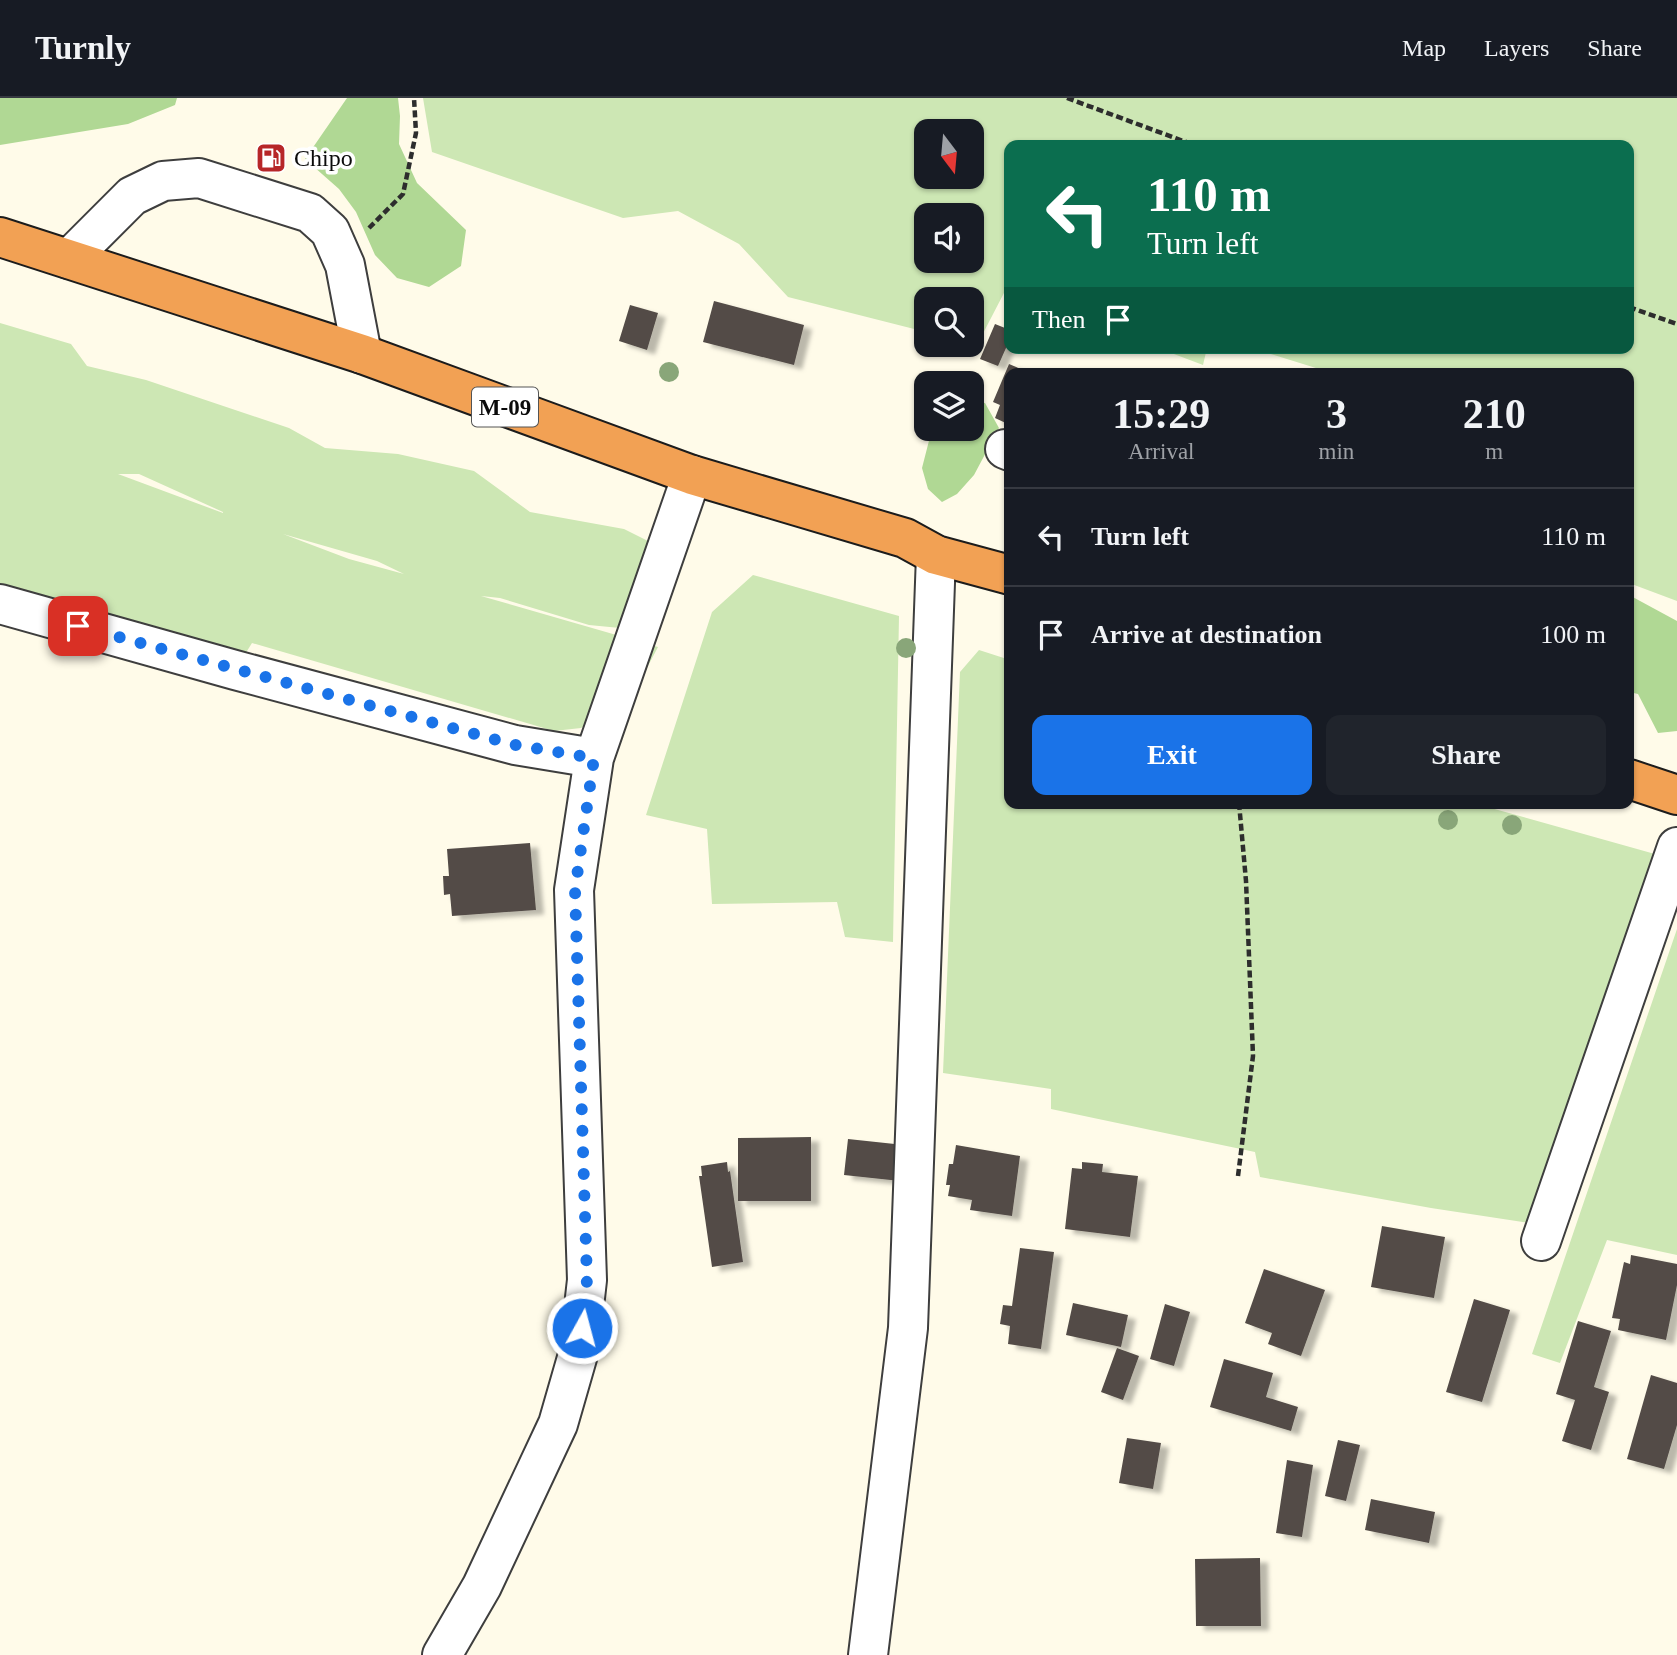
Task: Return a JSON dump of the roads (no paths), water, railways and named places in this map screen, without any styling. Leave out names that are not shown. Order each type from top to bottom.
[{"type":"highway","name":"М-09","points":[[0,237],[362,354],[692,475],[905,538],[936,555],[1004,573]]},
{"type":"highway","points":[[1634,781],[1677,794]]},
{"type":"street","points":[[69,259],[132,196],[163,181],[200,178],[310,212],[330,231],[345,265],[362,354]]},
{"type":"street","points":[[442,1655],[482,1586],[558,1424],[579,1351],[587,1280],[575,890],[594,758],[692,475]]},
{"type":"street","points":[[868,1655],[908,1328],[936,555]]},
{"type":"street","points":[[0,604],[515,745],[594,758]]},
{"type":"street","points":[[1541,1241],[1677,847]]},
{"type":"place","name":"Chipo","points":[[271,158]]}]
